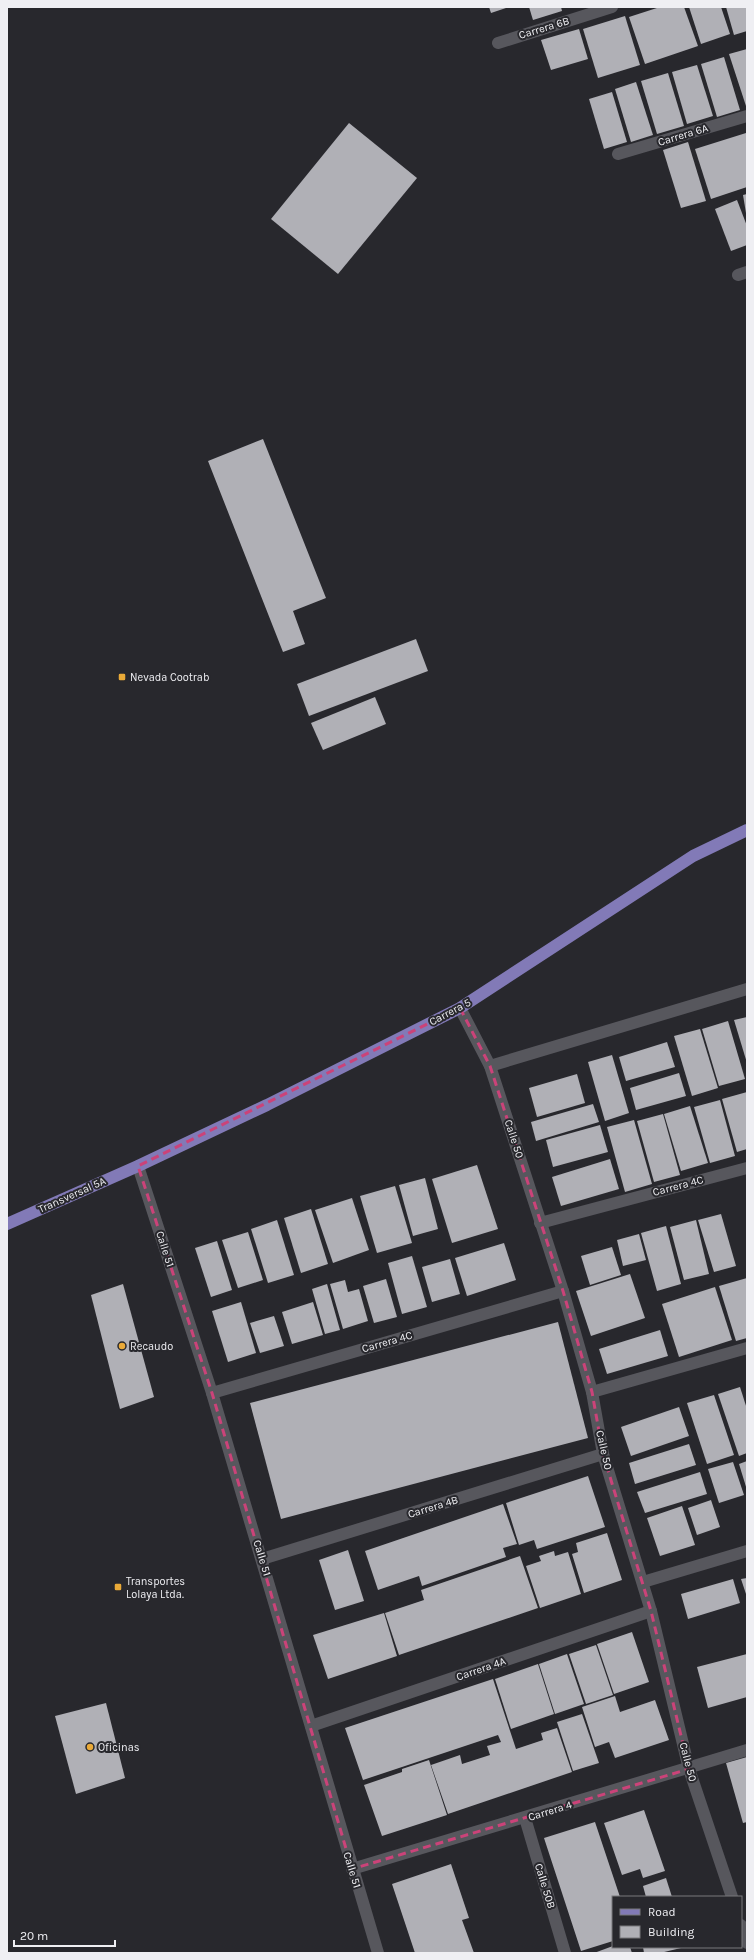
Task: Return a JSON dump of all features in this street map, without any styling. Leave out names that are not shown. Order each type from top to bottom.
[{"type":"main road","name":"Carrera 5","points":[[138,1166],[267,1105],[460,1008],[693,856],[747,830]]},
{"type":"main road","name":"Transversal 5A","points":[[7,1224],[138,1166]]},
{"type":"street","name":"Carrera 6B","points":[[498,43],[612,7]]},
{"type":"street","name":"Carrera 6A","points":[[618,154],[747,116]]},
{"type":"street","points":[[490,1066],[747,989]]},
{"type":"street","name":"Calle 50","points":[[460,1008],[490,1066],[563,1291],[592,1392],[603,1454],[651,1611],[689,1769],[732,1896]]},
{"type":"street","name":"Calle 51","points":[[138,1166],[212,1393],[312,1726],[352,1869],[378,1953]]},
{"type":"street","name":"Carrera 4C","points":[[540,1223],[747,1168]]},
{"type":"street","name":"Carrera 4C","points":[[212,1393],[563,1291]]},
{"type":"street","points":[[592,1392],[747,1348]]},
{"type":"street","name":"Carrera 4B","points":[[262,1559],[603,1454]]},
{"type":"street","points":[[643,1582],[747,1551]]},
{"type":"street","name":"Carrera 4A","points":[[312,1726],[651,1611]]},
{"type":"street","name":"Carrera 4","points":[[352,1869],[689,1769],[747,1750]]},
{"type":"street","name":"Calle 50B","points":[[525,1818],[565,1953]]},
{"type":"street","points":[[742,1928],[747,1943]]},
{"type":"highlighted area","points":[[460,1008],[490,1066],[563,1291],[592,1392],[603,1454],[651,1611],[689,1769],[352,1869],[212,1393],[138,1166]]},
{"type":"building","points":[[489,7],[509,7],[491,13]]},
{"type":"building","points":[[529,7],[561,7],[562,11],[533,20]]},
{"type":"building","points":[[660,7],[684,7],[698,46],[645,64],[629,17]]},
{"type":"building","points":[[689,7],[721,7],[730,34],[701,44]]},
{"type":"building","points":[[726,7],[747,7],[747,31],[734,35]]},
{"type":"building","points":[[625,16],[640,65],[598,78],[583,29]]},
{"type":"building","points":[[579,29],[588,59],[551,70],[541,40]]},
{"type":"building","points":[[747,49],[747,106],[746,106],[729,54]]},
{"type":"building","points":[[724,57],[740,110],[717,117],[701,64]]},
{"type":"building","points":[[697,65],[713,116],[687,124],[672,72]]},
{"type":"building","points":[[668,73],[684,126],[657,134],[641,81]]},
{"type":"building","points":[[636,82],[653,135],[631,142],[615,89]]},
{"type":"building","points":[[612,92],[627,142],[604,149],[589,99]]},
{"type":"building","points":[[349,123],[417,178],[338,274],[271,219]]},
{"type":"building","points":[[746,133],[747,187],[711,199],[695,149]]},
{"type":"building","points":[[688,142],[706,201],[681,208],[663,150]]},
{"type":"building","points":[[747,194],[747,213],[746,213],[743,195]]},
{"type":"building","points":[[737,200],[747,226],[747,245],[731,251],[715,209]]},
{"type":"building","points":[[263,439],[326,598],[293,611],[305,644],[283,652],[208,461]]},
{"type":"building","points":[[416,639],[428,671],[309,716],[297,684]]},
{"type":"building","points":[[375,697],[386,724],[323,750],[311,723]]},
{"type":"building","points":[[747,1017],[747,1063],[734,1020]]},
{"type":"building","points":[[728,1021],[745,1079],[719,1086],[702,1029]]},
{"type":"building","points":[[700,1029],[718,1088],[692,1096],[674,1036]]},
{"type":"building","points":[[667,1042],[675,1067],[626,1081],[619,1057]]},
{"type":"building","points":[[612,1055],[629,1113],[605,1121],[588,1062]]},
{"type":"building","points":[[679,1073],[686,1096],[636,1110],[630,1088]]},
{"type":"building","points":[[577,1074],[585,1103],[537,1117],[529,1088]]},
{"type":"building","points":[[747,1092],[747,1149],[737,1152],[722,1099]]},
{"type":"building","points":[[720,1100],[735,1156],[710,1163],[694,1107]]},
{"type":"building","points":[[593,1104],[599,1122],[536,1141],[531,1122]]},
{"type":"building","points":[[690,1106],[708,1163],[681,1171],[664,1114]]},
{"type":"building","points":[[663,1114],[680,1175],[654,1182],[637,1121]]},
{"type":"building","points":[[634,1120],[652,1184],[625,1192],[607,1127]]},
{"type":"building","points":[[600,1125],[608,1152],[553,1167],[546,1140]]},
{"type":"building","points":[[610,1159],[619,1189],[561,1206],[552,1177]]},
{"type":"building","points":[[477,1165],[498,1229],[452,1243],[432,1179]]},
{"type":"building","points":[[425,1178],[438,1229],[413,1236],[399,1185]]},
{"type":"building","points":[[395,1186],[412,1243],[377,1253],[360,1196]]},
{"type":"building","points":[[352,1198],[369,1250],[333,1263],[315,1210]]},
{"type":"building","points":[[311,1209],[328,1264],[301,1273],[284,1218]]},
{"type":"building","points":[[721,1214],[736,1266],[714,1272],[698,1220]]},
{"type":"building","points":[[277,1220],[294,1275],[268,1283],[251,1229]]},
{"type":"building","points":[[696,1220],[709,1274],[684,1280],[670,1227]]},
{"type":"building","points":[[666,1226],[681,1284],[657,1291],[641,1233]]},
{"type":"building","points":[[248,1232],[263,1280],[238,1288],[222,1240]]},
{"type":"building","points":[[639,1234],[646,1260],[623,1266],[617,1240]]},
{"type":"building","points":[[217,1241],[232,1290],[211,1297],[195,1248]]},
{"type":"building","points":[[504,1243],[516,1280],[467,1296],[455,1258]]},
{"type":"building","points":[[612,1247],[621,1275],[590,1285],[581,1256]]},
{"type":"building","points":[[412,1256],[427,1307],[402,1314],[388,1263]]},
{"type":"building","points":[[450,1259],[460,1294],[432,1302],[422,1267]]},
{"type":"building","points":[[630,1274],[645,1318],[591,1336],[576,1291]]},
{"type":"building","points":[[747,1278],[747,1338],[736,1341],[719,1286]]},
{"type":"building","points":[[386,1279],[397,1317],[374,1323],[363,1286]]},
{"type":"building","points":[[345,1280],[348,1292],[359,1289],[368,1321],[343,1329],[330,1284]]},
{"type":"building","name":"Recaudo","points":[[123,1284],[154,1397],[120,1409],[91,1295]]},
{"type":"building","points":[[327,1284],[340,1330],[325,1334],[312,1289]]},
{"type":"building","points":[[715,1287],[732,1340],[679,1357],[662,1304]]},
{"type":"building","points":[[241,1302],[256,1353],[228,1362],[212,1311]]},
{"type":"building","points":[[313,1302],[323,1335],[292,1344],[282,1312]]},
{"type":"building","points":[[274,1316],[284,1346],[260,1353],[250,1323]]},
{"type":"building","points":[[558,1322],[588,1438],[281,1519],[250,1403]]},
{"type":"building","points":[[660,1330],[668,1356],[607,1374],[599,1349]]},
{"type":"building","points":[[740,1387],[747,1409],[747,1453],[739,1456],[718,1394]]},
{"type":"building","points":[[714,1395],[734,1455],[707,1464],[687,1403]]},
{"type":"building","points":[[679,1407],[689,1436],[631,1456],[621,1427]]},
{"type":"building","points":[[689,1444],[696,1465],[635,1484],[629,1463]]},
{"type":"building","points":[[747,1461],[747,1490],[739,1464]]},
{"type":"building","points":[[733,1462],[744,1495],[719,1503],[708,1469]]},
{"type":"building","points":[[700,1472],[707,1494],[645,1513],[637,1492]]},
{"type":"building","points":[[588,1476],[605,1527],[537,1549],[534,1540],[519,1545],[506,1503]]},
{"type":"building","points":[[711,1500],[720,1527],[697,1535],[688,1508]]},
{"type":"building","points":[[503,1504],[517,1544],[503,1548],[506,1557],[422,1586],[419,1576],[378,1590],[365,1551]]},
{"type":"building","points":[[682,1506],[695,1545],[660,1556],[647,1518]]},
{"type":"building","points":[[607,1533],[622,1580],[584,1593],[572,1554],[578,1552],[576,1543]]},
{"type":"building","points":[[348,1550],[364,1601],[335,1610],[319,1560]]},
{"type":"building","points":[[554,1551],[555,1556],[568,1552],[581,1594],[540,1608],[526,1566],[541,1561],[539,1556]]},
{"type":"building","points":[[520,1556],[538,1608],[399,1655],[385,1613],[424,1600],[421,1590]]},
{"type":"building","points":[[747,1578],[747,1597],[741,1579]]},
{"type":"building","points":[[733,1579],[740,1603],[688,1619],[681,1594]]},
{"type":"building","points":[[384,1613],[397,1656],[328,1679],[313,1635]]},
{"type":"building","points":[[632,1632],[649,1682],[614,1694],[597,1644]]},
{"type":"building","points":[[596,1645],[613,1695],[586,1704],[569,1654]]},
{"type":"building","points":[[567,1654],[584,1704],[555,1714],[539,1664]]},
{"type":"building","points":[[747,1654],[747,1697],[708,1708],[697,1667]]},
{"type":"building","points":[[538,1664],[554,1714],[511,1729],[495,1679]]},
{"type":"building","points":[[493,1679],[516,1749],[543,1740],[541,1733],[557,1728],[572,1772],[448,1814],[431,1765],[460,1755],[462,1764],[490,1755],[487,1746],[501,1742],[498,1735],[363,1780],[345,1728]]},
{"type":"building","points":[[615,1696],[620,1712],[655,1700],[669,1740],[615,1758],[609,1742],[595,1747],[582,1707]]},
{"type":"building","name":"Oficinas","points":[[106,1703],[125,1778],[76,1794],[55,1716]]},
{"type":"building","points":[[582,1714],[599,1763],[573,1771],[557,1722]]},
{"type":"building","points":[[747,1757],[747,1822],[743,1823],[726,1763]]},
{"type":"building","points":[[429,1760],[447,1815],[382,1836],[364,1785],[402,1772],[402,1769]]},
{"type":"building","points":[[644,1810],[665,1871],[643,1878],[640,1869],[622,1875],[604,1823]]},
{"type":"building","points":[[595,1822],[620,1896],[612,1896],[612,1941],[581,1951],[544,1838]]},
{"type":"building","points":[[451,1864],[469,1918],[462,1920],[474,1953],[415,1953],[392,1884]]},
{"type":"building","points":[[666,1878],[672,1896],[646,1896],[643,1886]]},
{"type":"building","points":[[612,1946],[612,1948],[630,1948],[632,1953],[594,1953]]},
{"type":"building","points":[[643,1948],[681,1948],[660,1953],[644,1953]]},
{"type":"place","name":"Nevada Cootrab","points":[[122,677]]},
{"type":"place","name":"Recaudo","points":[[122,1346]]},
{"type":"place","name":"Transportes Lolaya Ltda.","points":[[118,1587]]},
{"type":"place","name":"Oficinas","points":[[90,1747]]}]
